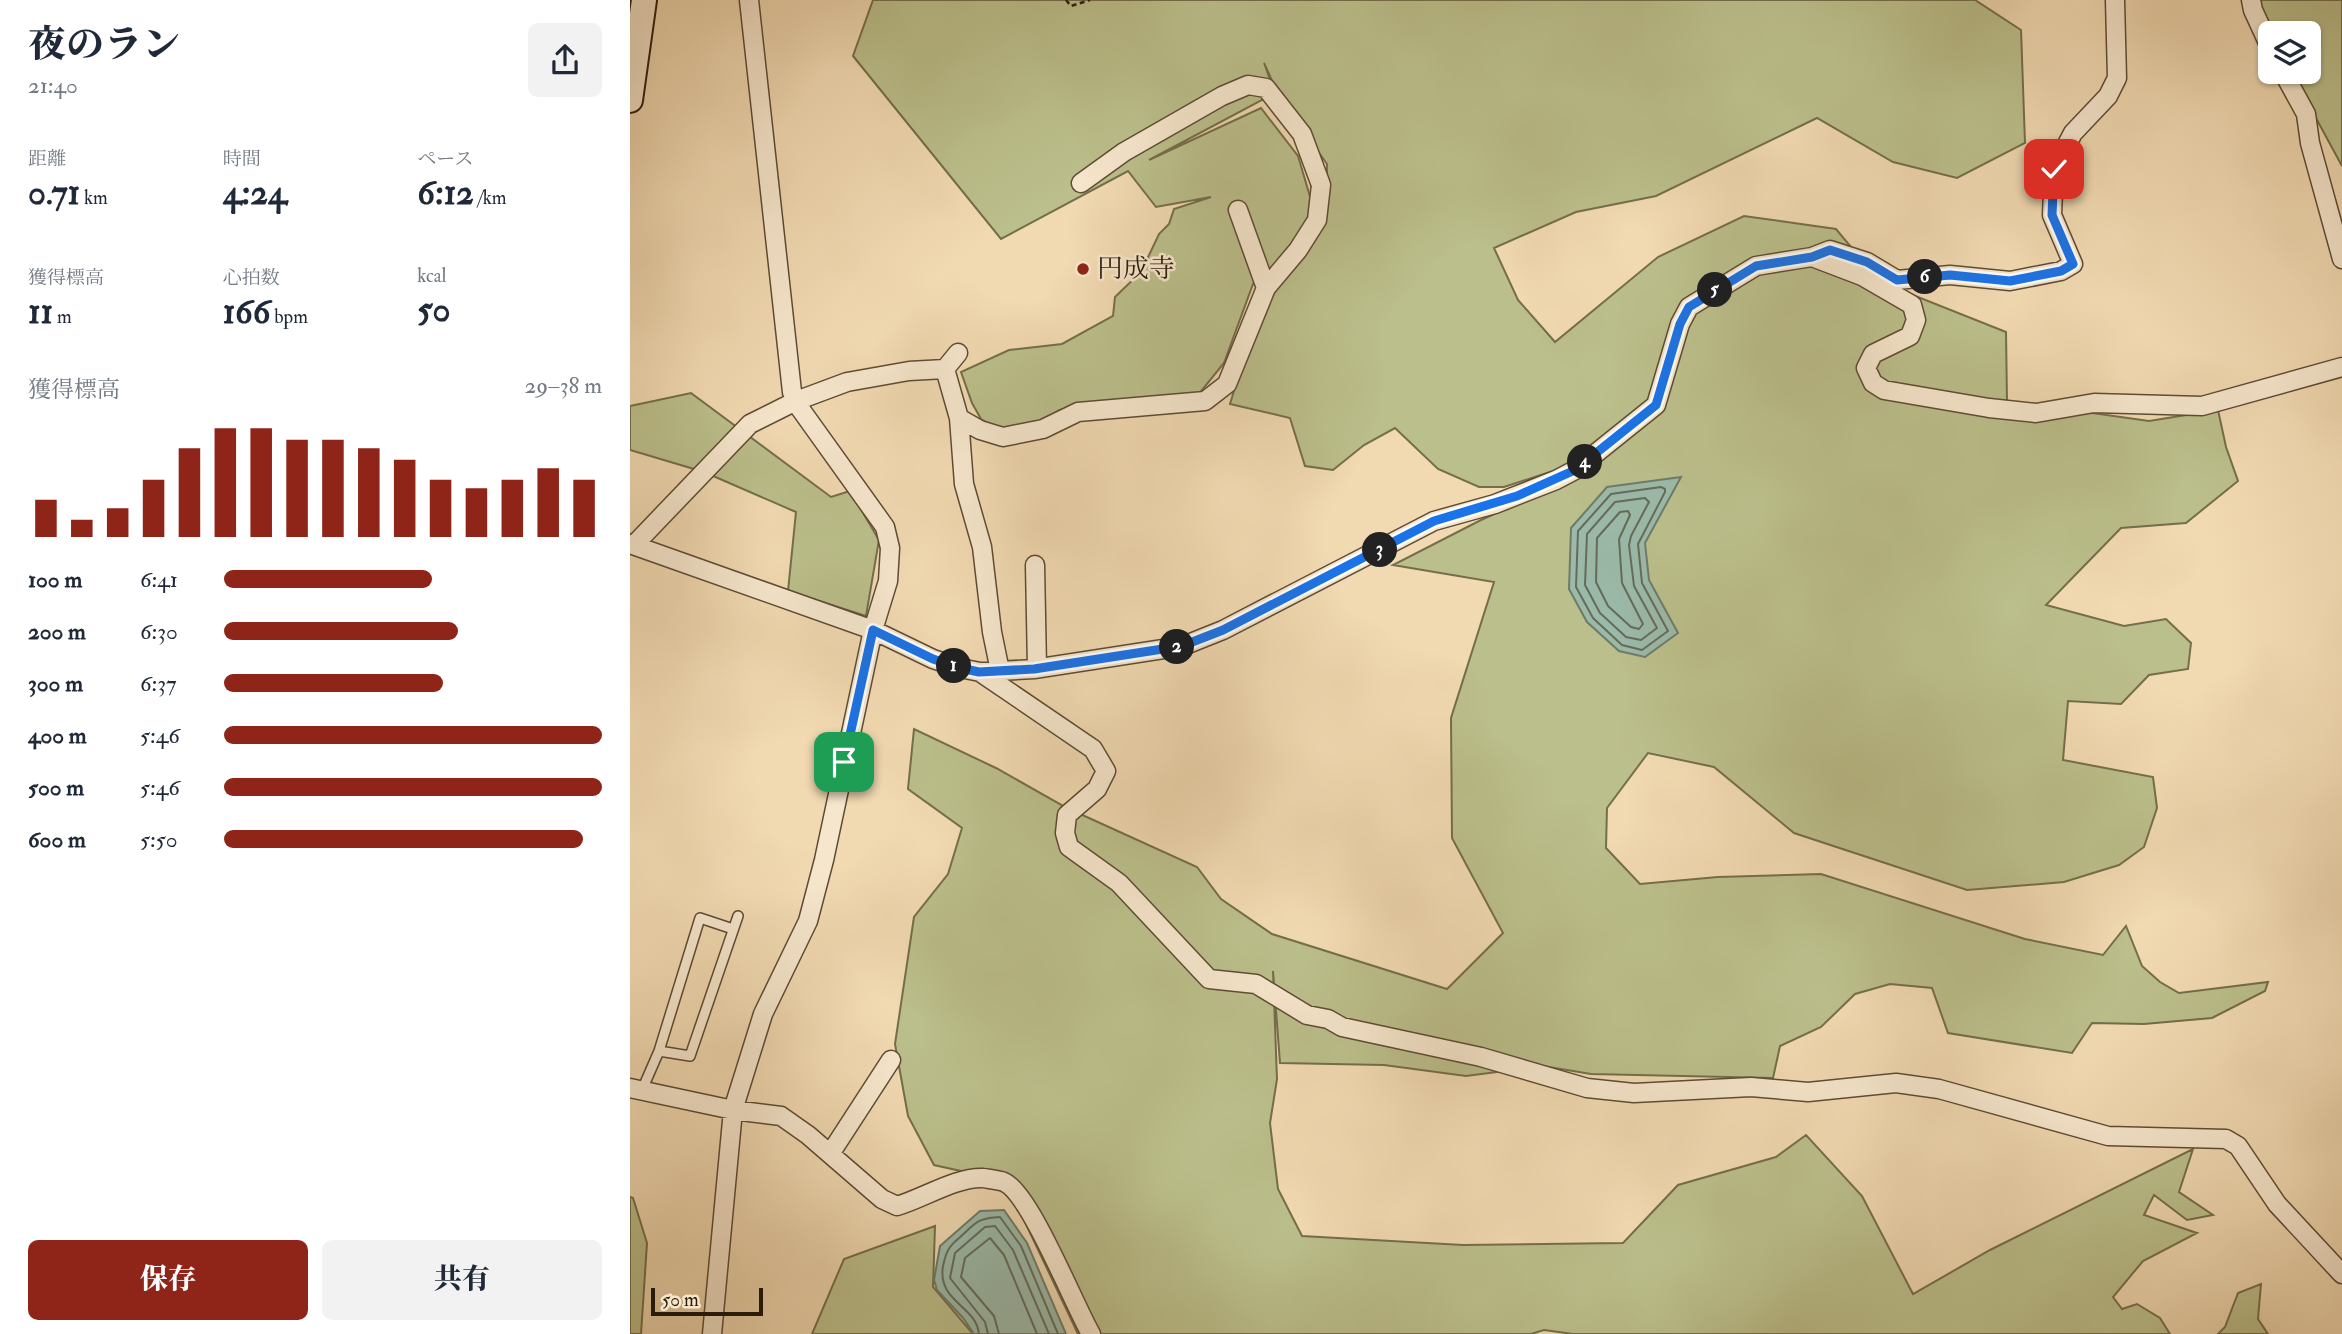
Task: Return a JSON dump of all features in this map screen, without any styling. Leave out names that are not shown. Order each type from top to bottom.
[{"type":"street","points":[[630,100],[644,0]]},
{"type":"street","points":[[712,1334],[733,1110],[763,1014],[808,921],[824,860],[873,630],[887,580],[890,548],[885,527],[796,401],[789,380],[749,0]]},
{"type":"street","points":[[958,353],[945,369],[909,371],[847,382],[796,401],[750,424],[632,545],[873,630],[933,659],[979,672],[1037,668],[1182,646],[1223,630],[1434,521],[1495,504],[1575,470],[1656,405],[1680,324],[1689,307],[1756,266],[1812,257],[1830,250],[1867,262],[1897,280],[1950,275],[2010,281],[2061,271],[2073,264],[2052,215],[2054,169],[2073,133],[2108,96],[2117,78],[2115,0]]},
{"type":"street","points":[[2251,0],[2258,21]]},
{"type":"street","points":[[2290,84],[2306,114],[2310,143],[2342,259]]},
{"type":"street","points":[[959,418],[981,430],[1003,437],[1043,429],[1078,412],[1205,401],[1227,384],[1266,288],[1298,250],[1317,220],[1321,185],[1302,134],[1266,88],[1248,85],[1222,96],[1124,152],[1081,183]]},
{"type":"street","points":[[1238,210],[1266,288]]},
{"type":"street","points":[[1812,257],[1862,276],[1912,305],[1916,320],[1910,336],[1873,354],[1866,368],[1873,383],[1884,390],[2036,413],[2094,403],[2202,406],[2342,367]]},
{"type":"street","points":[[945,369],[959,418],[964,484],[982,547],[992,632],[1000,671]]},
{"type":"street","points":[[1035,565],[1037,668]]},
{"type":"street","points":[[979,672],[1093,749],[1106,771],[1097,789],[1067,816],[1065,833],[1069,846],[1119,883],[1209,979],[1256,984],[1307,1015],[1328,1018],[1342,1027],[1480,1057],[1587,1088],[1634,1093],[1751,1087],[1808,1092],[1896,1083],[1939,1089],[2108,1136],[2226,1139],[2238,1146],[2277,1203],[2342,1274]]},
{"type":"street","points":[[830,1154],[891,1060]]},
{"type":"street","points":[[636,1089],[733,1110],[780,1116],[882,1199],[897,1206],[920,1200],[957,1182],[982,1178],[1004,1182],[1015,1190],[1047,1242],[1091,1334]]},
{"type":"lane","points":[[659,1051],[690,1056],[738,916]]},
{"type":"lane","points":[[636,1089],[659,1051],[700,918],[733,929]]},
{"type":"path","points":[[1066,0],[1071,6],[1090,0]]},
{"type":"green space","points":[[873,0],[1975,0],[2021,30],[2025,143],[1957,178],[1893,162],[1817,118],[1656,196],[1576,212],[1494,248],[1518,300],[1555,342],[1658,257],[1744,216],[1836,229],[1880,282],[2006,332],[2007,401],[2149,421],[2218,410],[2226,447],[2238,481],[2186,523],[2121,528],[2046,605],[2124,626],[2166,619],[2191,643],[2188,669],[2149,675],[2121,704],[2068,701],[2063,760],[2153,777],[2157,808],[2144,847],[2119,865],[2064,882],[1967,890],[1794,833],[1714,767],[1648,753],[1607,808],[1606,848],[1640,884],[1718,877],[1821,874],[2025,939],[2103,955],[2126,926],[2142,966],[2160,982],[2179,993],[2268,982],[2265,991],[2212,1018],[2144,1024],[2092,1023],[2072,1053],[1948,1033],[1932,988],[1890,984],[1855,994],[1821,1027],[1780,1046],[1773,1078],[1591,1074],[1543,1066],[1466,1076],[1384,1065],[1280,1063],[1273,971],[1277,1079],[1270,1123],[1278,1189],[1302,1236],[1463,1245],[1623,1243],[1678,1185],[1776,1157],[1806,1135],[1862,1196],[1913,1294],[1990,1250],[2193,1149],[2179,1192],[2213,1215],[2187,1220],[2154,1195],[2144,1215],[2197,1233],[2143,1261],[2113,1297],[2122,1309],[2137,1304],[2160,1318],[2170,1334],[1573,1334],[1544,1330],[1531,1334],[1078,1334],[1025,1222],[1011,1182],[934,1165],[908,1116],[895,1044],[914,917],[948,874],[962,828],[908,789],[914,729],[996,768],[1067,808],[1197,867],[1221,899],[1272,934],[1447,989],[1503,933],[1452,838],[1451,718],[1494,582],[1393,565],[1481,520],[1573,479],[1568,466],[1504,487],[1479,487],[1438,469],[1395,428],[1364,445],[1333,470],[1305,466],[1290,418],[1230,404],[1257,315],[1326,218],[1327,164],[1280,98],[1264,63],[1275,93],[1149,160],[1261,108],[1298,156],[1314,210],[1270,276],[1253,284],[1224,363],[1198,395],[1146,401],[1111,400],[1060,410],[1033,425],[1000,430],[981,419],[961,372],[1009,350],[1062,344],[1113,316],[1115,297],[1141,272],[1159,234],[1169,224],[1174,209],[1211,197],[1156,207],[1128,171],[1001,239],[853,56]]},
{"type":"green space","points":[[2258,0],[2342,0],[2342,166],[2298,84],[2321,84],[2321,21],[2268,21]]},
{"type":"green space","points":[[691,393],[831,497],[850,491],[879,540],[866,616],[788,591],[796,512],[704,472],[630,450],[630,406]]},
{"type":"green space","points":[[630,1197],[633,1198],[647,1243],[641,1334],[630,1334]]},
{"type":"green space","points":[[935,1226],[933,1287],[973,1334],[812,1334],[844,1259]]},
{"type":"green space","points":[[2261,1284],[2258,1319],[2268,1334],[2218,1334],[2225,1327],[2238,1293]]},
{"type":"water","points":[[1681,477],[1645,543],[1649,580],[1678,633],[1645,657],[1619,651],[1587,622],[1569,589],[1571,528],[1607,487]]},
{"type":"water","points":[[1004,1210],[1027,1243],[1066,1334],[974,1334],[937,1290],[934,1280],[940,1246],[980,1211]]},
{"type":"place","name":"円成寺","points":[[1083,269]]},
{"type":"route","points":[[844,762],[873,630],[933,659],[979,672],[1034,669],[1182,646],[1223,630],[1434,521],[1495,504],[1575,470],[1656,405],[1680,324],[1689,307],[1756,266],[1812,257],[1830,250],[1867,262],[1897,280],[1950,275],[2010,281],[2061,271],[2073,264],[2052,215],[2054,169]]}]
